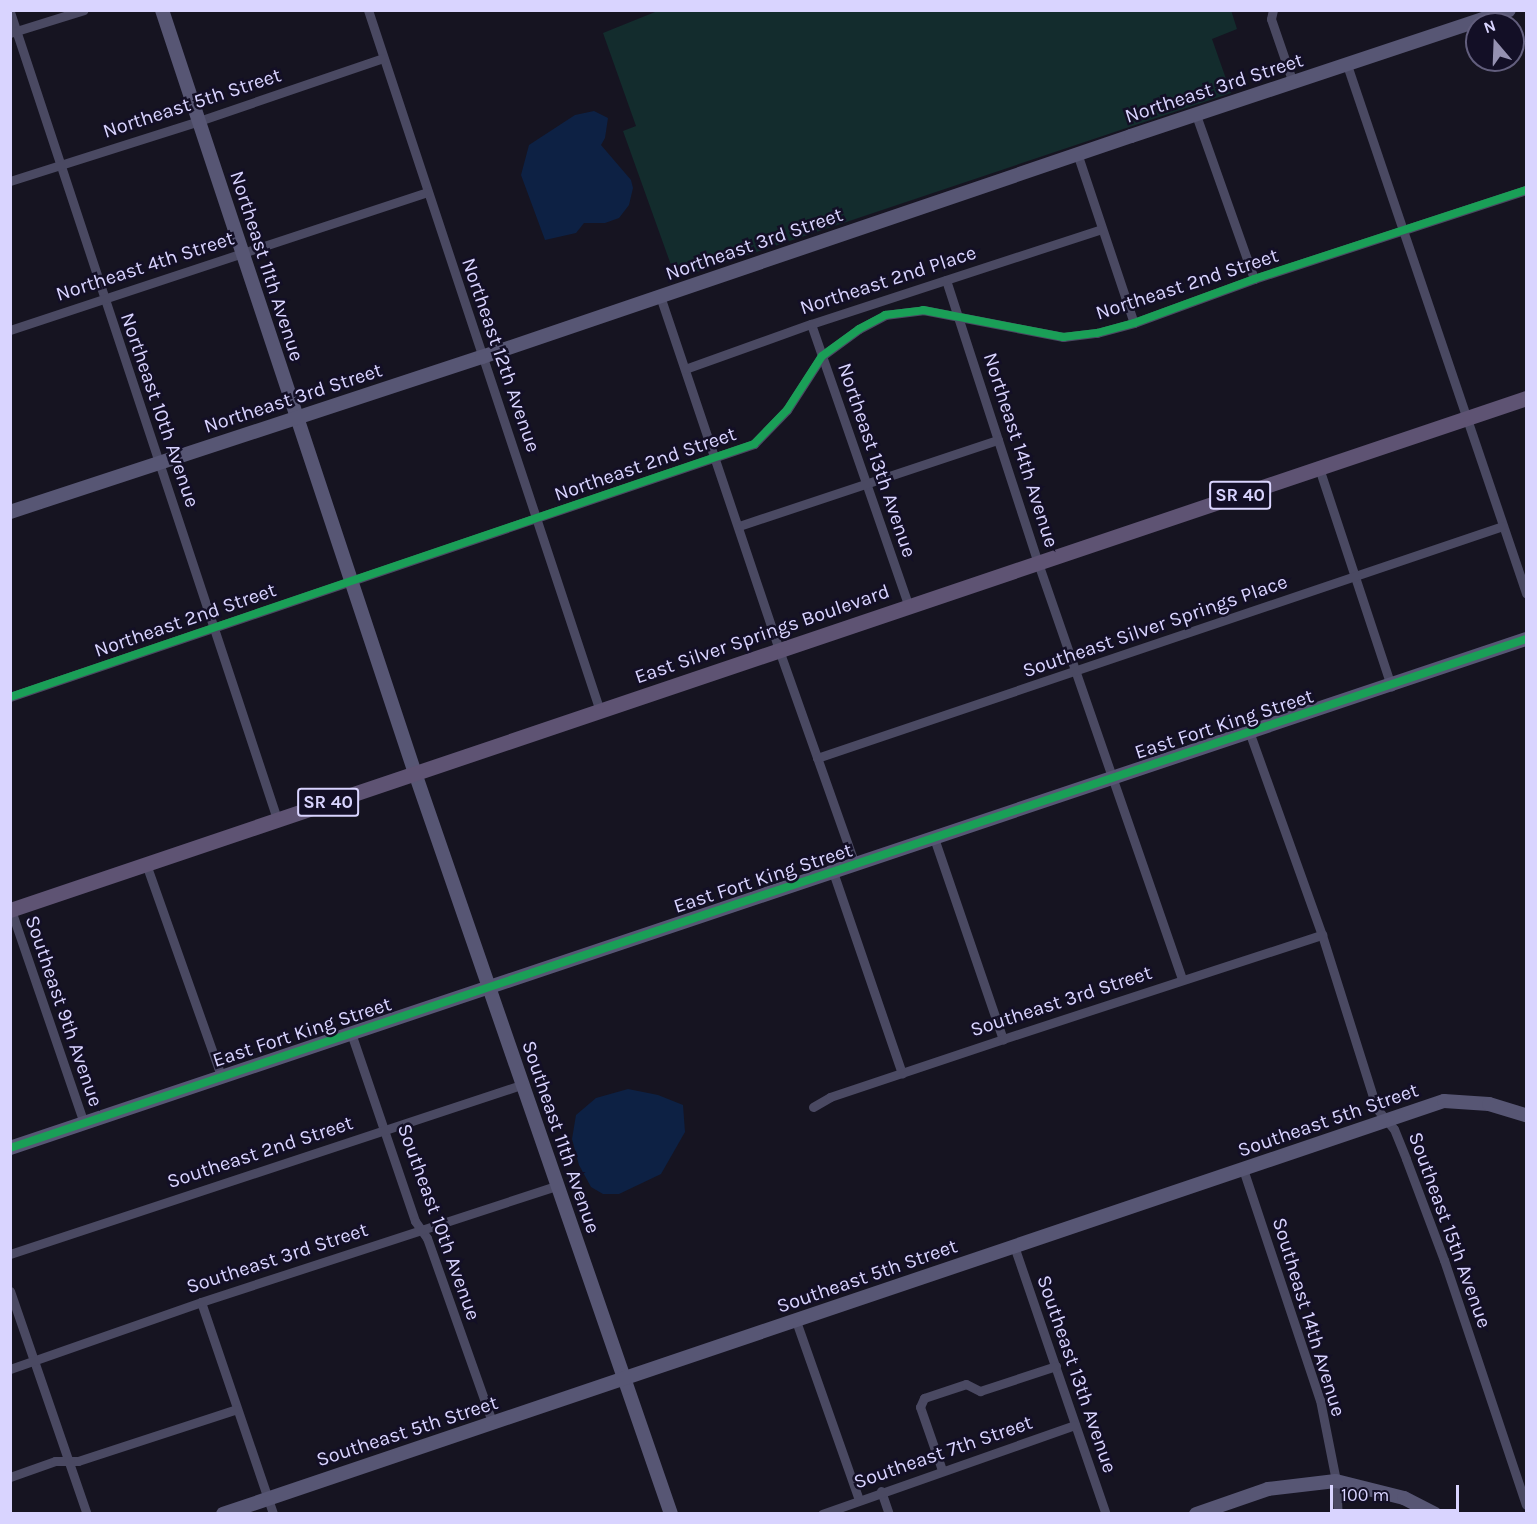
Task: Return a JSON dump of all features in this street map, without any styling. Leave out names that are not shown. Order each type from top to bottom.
[{"type":"main road","name":"East Silver Springs Boulevard","points":[[10,910],[1527,398]]},
{"type":"street","points":[[14,32],[84,10]]},
{"type":"street","name":"Northeast 11th Avenue","points":[[162,10],[295,417],[353,582],[415,773]]},
{"type":"street","name":"Northeast 12th Avenue","points":[[368,10],[600,711]]},
{"type":"street","points":[[1273,10],[1271,19],[1293,83]]},
{"type":"street","name":"Northeast 10th Avenue","points":[[10,12],[14,32],[215,627],[277,819]]},
{"type":"street","name":"Northeast 3rd Street","points":[[10,512],[482,357],[1347,65],[1465,22]]},
{"type":"street","name":"Northeast 5th Street","points":[[10,181],[199,121],[383,58]]},
{"type":"street","points":[[1347,65],[1527,593]]},
{"type":"street","points":[[1196,115],[1254,279]]},
{"type":"street","points":[[1078,156],[1134,323]]},
{"type":"street","name":"Northeast 2nd Street","points":[[10,697],[754,444],[787,410],[822,356],[859,329],[881,317],[923,310],[959,315],[1063,337],[1097,333],[1134,323],[1254,279],[1527,190]]},
{"type":"street","name":"Northeast 4th Street","points":[[10,330],[427,192]]},
{"type":"street","name":"Northeast 2nd Place","points":[[685,369],[811,324],[1102,229]]},
{"type":"street","name":"Northeast 14th Avenue","points":[[946,280],[1038,563]]},
{"type":"street","points":[[660,296],[779,650],[855,865]]},
{"type":"street","points":[[876,303],[881,317]]},
{"type":"street","name":"Northeast 13th Avenue","points":[[811,324],[909,607]]},
{"type":"street","points":[[739,526],[998,440]]},
{"type":"street","points":[[1319,468],[1391,686]]},
{"type":"street","name":"Southeast Silver Springs Place","points":[[817,758],[1503,526]]},
{"type":"street","points":[[1038,563],[1182,980]]},
{"type":"street","name":"East Fort King Street","points":[[10,1148],[1113,777],[1250,734],[1527,639]]},
{"type":"street","name":"Southeast 15th Avenue","points":[[1250,734],[1322,935],[1377,1109],[1388,1121],[1402,1149],[1444,1260],[1527,1505]]},
{"type":"street","name":"Southeast 11th Avenue","points":[[415,773],[671,1514]]},
{"type":"street","points":[[934,838],[1003,1039]]},
{"type":"street","points":[[146,864],[221,1076]]},
{"type":"street","points":[[833,872],[902,1073]]},
{"type":"street","name":"Southeast 9th Avenue","points":[[10,910],[84,1123]]},
{"type":"street","name":"Southeast 3rd Street","points":[[813,1107],[830,1097],[1322,935]]},
{"type":"street","name":"Southeast 10th Avenue","points":[[351,1033],[386,1130],[415,1221],[423,1229],[493,1424]]},
{"type":"street","name":"Southeast 2nd Street","points":[[10,1254],[521,1085]]},
{"type":"street","name":"Southeast 5th Street","points":[[223,1514],[1444,1101],[1489,1104],[1527,1115]]},
{"type":"street","name":"Southeast 14th Avenue","points":[[1243,1169],[1320,1400],[1336,1481],[1338,1514]]},
{"type":"street","name":"Southeast 3rd Street","points":[[10,1369],[201,1302],[556,1186]]},
{"type":"street","name":"Southeast 13th Avenue","points":[[1014,1246],[1106,1514]]},
{"type":"street","points":[[10,1292],[87,1514]]},
{"type":"street","points":[[201,1302],[273,1514]]},
{"type":"street","points":[[795,1321],[859,1500]]},
{"type":"street","points":[[942,1470],[920,1407],[924,1398],[966,1384],[980,1391],[1056,1366]]},
{"type":"street","points":[[10,1477],[55,1461],[78,1461],[237,1409]]},
{"type":"street","name":"Southeast 7th Street","points":[[822,1514],[881,1491],[1075,1425]]},
{"type":"street","points":[[1196,1514],[1268,1489],[1336,1481],[1404,1498],[1435,1514]]},
{"type":"street","points":[[881,1491],[889,1514]]},
{"type":"green space","points":[[660,10],[1231,10],[1237,29],[1212,39],[1231,93],[676,279],[623,131],[636,126],[603,33]]},
{"type":"water","points":[[594,111],[608,118],[605,138],[601,145],[631,180],[633,188],[629,205],[619,218],[605,223],[584,223],[576,233],[545,240],[521,175],[529,145],[575,115]]},
{"type":"water","points":[[628,1089],[658,1095],[683,1105],[685,1132],[661,1174],[619,1194],[603,1194],[591,1187],[579,1165],[572,1139],[576,1115],[596,1098]]},
{"type":"cycle path","points":[[10,697],[754,444],[787,410],[822,356],[859,329],[885,315],[923,310],[1063,337],[1097,333],[1134,323],[1254,279],[1526,190]]},
{"type":"cycle path","points":[[10,1148],[1526,639]]}]
